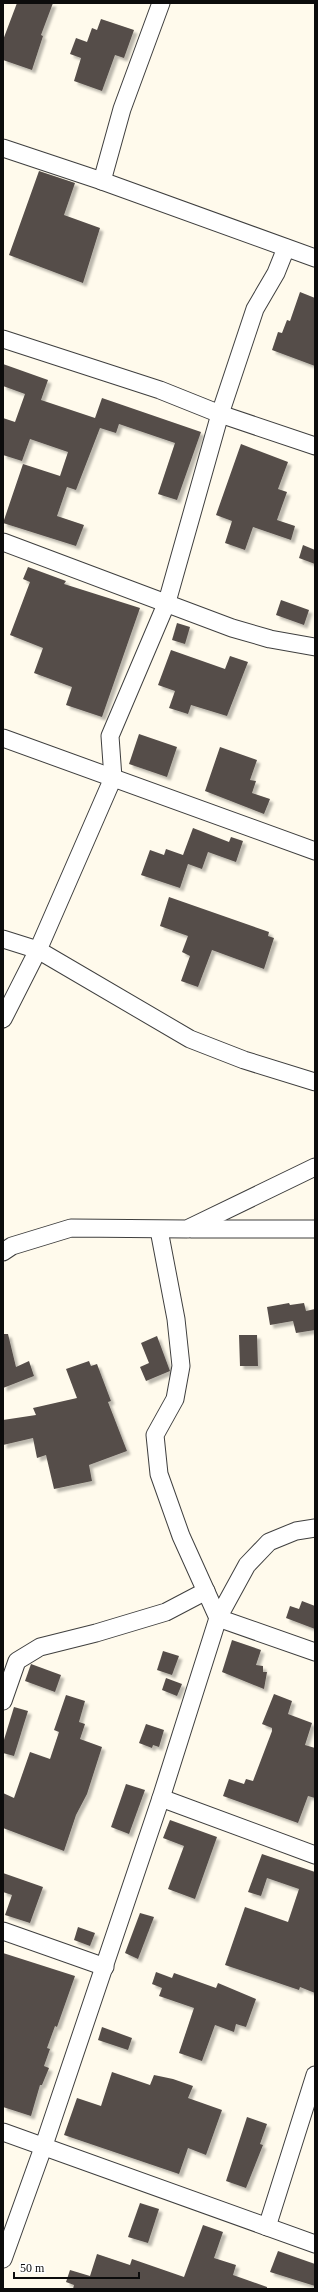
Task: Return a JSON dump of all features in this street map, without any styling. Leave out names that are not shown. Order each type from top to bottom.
[{"type":"street","points":[[102,181],[122,108],[161,3]]},
{"type":"street","points":[[3,148],[102,181],[315,258]]},
{"type":"street","points":[[3,1019],[38,950],[114,778],[110,736],[167,602],[220,414],[255,309],[276,272],[286,248]]},
{"type":"street","points":[[3,339],[160,390],[220,414],[315,446]]},
{"type":"street","points":[[3,542],[167,602],[232,628],[270,639],[315,647]]},
{"type":"street","points":[[3,738],[315,851]]},
{"type":"street","points":[[3,939],[38,950],[190,1039],[244,1060],[315,1082]]},
{"type":"street","points":[[188,1229],[315,1167]]},
{"type":"street","points":[[3,1252],[12,1246],[71,1228],[158,1230],[315,1229]]},
{"type":"street","points":[[158,1230],[176,1319],[181,1366],[175,1399],[155,1435],[159,1474],[181,1536],[218,1618],[315,1652]]},
{"type":"street","points":[[3,2259],[44,2146],[162,1798],[218,1618],[247,1565],[269,1542],[296,1531],[315,1528]]},
{"type":"street","points":[[3,1701],[17,1661],[40,1647],[96,1633],[166,1612],[206,1591]]},
{"type":"street","points":[[162,1798],[315,1855]]},
{"type":"street","points":[[3,1931],[104,1967]]},
{"type":"street","points":[[267,2227],[315,2075]]},
{"type":"street","points":[[3,2132],[315,2244]]},
{"type":"building","points":[[17,3],[53,3],[41,35],[43,36],[32,70],[3,60],[3,40]]},
{"type":"building","points":[[101,19],[134,30],[124,58],[115,55],[102,91],[74,81],[81,58],[70,54],[76,38],[87,42],[92,28],[97,30]]},
{"type":"building","points":[[39,171],[75,183],[64,215],[100,228],[83,283],[9,255]]},
{"type":"building","points":[[300,292],[315,298],[315,366],[272,350],[278,332],[282,333],[287,320],[290,321]]},
{"type":"building","points":[[3,364],[48,380],[41,400],[95,418],[102,398],[201,432],[177,500],[158,494],[175,443],[119,424],[116,433],[100,428],[76,490],[67,487],[57,516],[84,525],[76,546],[3,523],[23,464],[60,476],[68,452],[30,439],[22,461],[3,455],[3,418],[15,422],[25,394],[3,386]]},
{"type":"building","points":[[241,444],[288,462],[278,489],[287,492],[277,520],[295,526],[291,540],[253,527],[245,550],[225,543],[232,521],[216,515]]},
{"type":"building","points":[[303,545],[315,550],[315,564],[299,558]]},
{"type":"building","points":[[28,567],[66,581],[64,584],[140,608],[102,717],[66,705],[72,687],[34,673],[43,648],[10,635],[30,582],[23,579]]},
{"type":"building","points":[[281,600],[309,610],[304,625],[276,615]]},
{"type":"building","points":[[177,623],[190,627],[185,644],[172,640]]},
{"type":"building","points":[[171,650],[225,669],[230,656],[248,662],[227,716],[191,705],[188,714],[169,708],[175,691],[158,685]]},
{"type":"building","points":[[139,734],[177,747],[167,777],[129,764]]},
{"type":"building","points":[[220,747],[257,760],[250,780],[256,781],[252,793],[270,799],[264,814],[205,791]]},
{"type":"building","points":[[193,828],[229,842],[231,837],[243,841],[236,862],[208,852],[202,869],[188,864],[180,888],[141,875],[150,850],[164,855],[166,849],[183,855]]},
{"type":"building","points":[[169,897],[269,932],[268,936],[274,938],[264,969],[212,950],[198,987],[181,981],[190,956],[182,952],[188,936],[160,926]]},
{"type":"building","points":[[289,1303],[290,1305],[304,1303],[306,1311],[315,1309],[315,1330],[296,1333],[293,1321],[270,1325],[267,1307]]},
{"type":"building","points":[[3,1334],[8,1334],[16,1367],[29,1361],[34,1376],[3,1388]]},
{"type":"building","points":[[239,1335],[257,1335],[258,1366],[240,1366]]},
{"type":"building","points":[[157,1336],[170,1371],[146,1381],[140,1367],[149,1363],[141,1343]]},
{"type":"building","points":[[89,1361],[91,1366],[97,1364],[111,1401],[108,1402],[127,1451],[89,1465],[92,1481],[54,1489],[46,1455],[37,1458],[33,1438],[3,1445],[3,1420],[36,1415],[33,1408],[77,1398],[66,1369]]},
{"type":"building","points":[[302,1601],[315,1606],[315,1629],[286,1618],[290,1606],[299,1609]]},
{"type":"building","points":[[232,1640],[261,1650],[256,1665],[263,1666],[263,1672],[267,1672],[264,1689],[222,1672]]},
{"type":"building","points":[[163,1651],[179,1656],[172,1675],[157,1670]]},
{"type":"building","points":[[31,1664],[61,1675],[55,1692],[25,1681]]},
{"type":"building","points":[[166,1678],[182,1684],[177,1696],[162,1690]]},
{"type":"building","points":[[274,1694],[292,1701],[288,1714],[312,1723],[305,1745],[315,1748],[315,1798],[308,1796],[298,1823],[223,1796],[229,1779],[244,1784],[246,1779],[253,1781],[272,1731],[272,1728],[262,1724]]},
{"type":"building","points":[[66,1695],[85,1701],[79,1722],[85,1724],[80,1739],[102,1747],[87,1794],[76,1815],[64,1851],[3,1828],[3,1793],[14,1798],[30,1752],[50,1759],[59,1732],[54,1730]]},
{"type":"building","points":[[14,1707],[28,1711],[14,1756],[3,1753],[3,1743]]},
{"type":"building","points":[[146,1724],[164,1730],[159,1747],[153,1745],[152,1748],[139,1743]]},
{"type":"building","points":[[126,1784],[145,1790],[129,1834],[111,1827]]},
{"type":"building","points":[[170,1820],[217,1837],[195,1899],[168,1889],[184,1846],[163,1838]]},
{"type":"building","points":[[262,1854],[315,1872],[315,1993],[300,1987],[299,1990],[225,1965],[245,1907],[288,1922],[299,1889],[267,1878],[261,1896],[248,1892]]},
{"type":"building","points":[[3,1873],[43,1887],[30,1923],[5,1915],[12,1895],[3,1892]]},
{"type":"building","points":[[140,1913],[154,1917],[138,1959],[125,1953]]},
{"type":"building","points":[[78,1927],[95,1933],[90,1946],[74,1940]]},
{"type":"building","points":[[3,1953],[75,1976],[57,2027],[55,2026],[47,2048],[50,2049],[44,2066],[49,2068],[42,2085],[40,2085],[31,2116],[3,2107]]},
{"type":"building","points":[[156,1972],[172,1978],[174,1973],[216,1988],[218,1983],[256,1999],[246,2027],[236,2024],[234,2032],[215,2025],[202,2061],[179,2053],[194,2008],[159,1996],[162,1988],[152,1984]]},
{"type":"building","points":[[102,2027],[132,2038],[128,2050],[98,2040]]},
{"type":"building","points":[[112,2072],[150,2085],[154,2075],[173,2079],[193,2086],[188,2098],[222,2110],[206,2155],[188,2148],[179,2174],[64,2135],[77,2098],[101,2106]]},
{"type":"building","points":[[247,2117],[267,2124],[260,2144],[263,2145],[246,2188],[226,2181]]},
{"type":"building","points":[[140,2203],[159,2209],[148,2243],[128,2237]]},
{"type":"building","points":[[203,2225],[223,2232],[214,2258],[236,2265],[233,2275],[267,2287],[267,2289],[73,2289],[74,2285],[66,2282],[70,2270],[90,2276],[97,2254],[130,2265],[132,2259],[184,2277]]},
{"type":"building","points":[[278,2251],[315,2264],[315,2286],[270,2272]]}]
